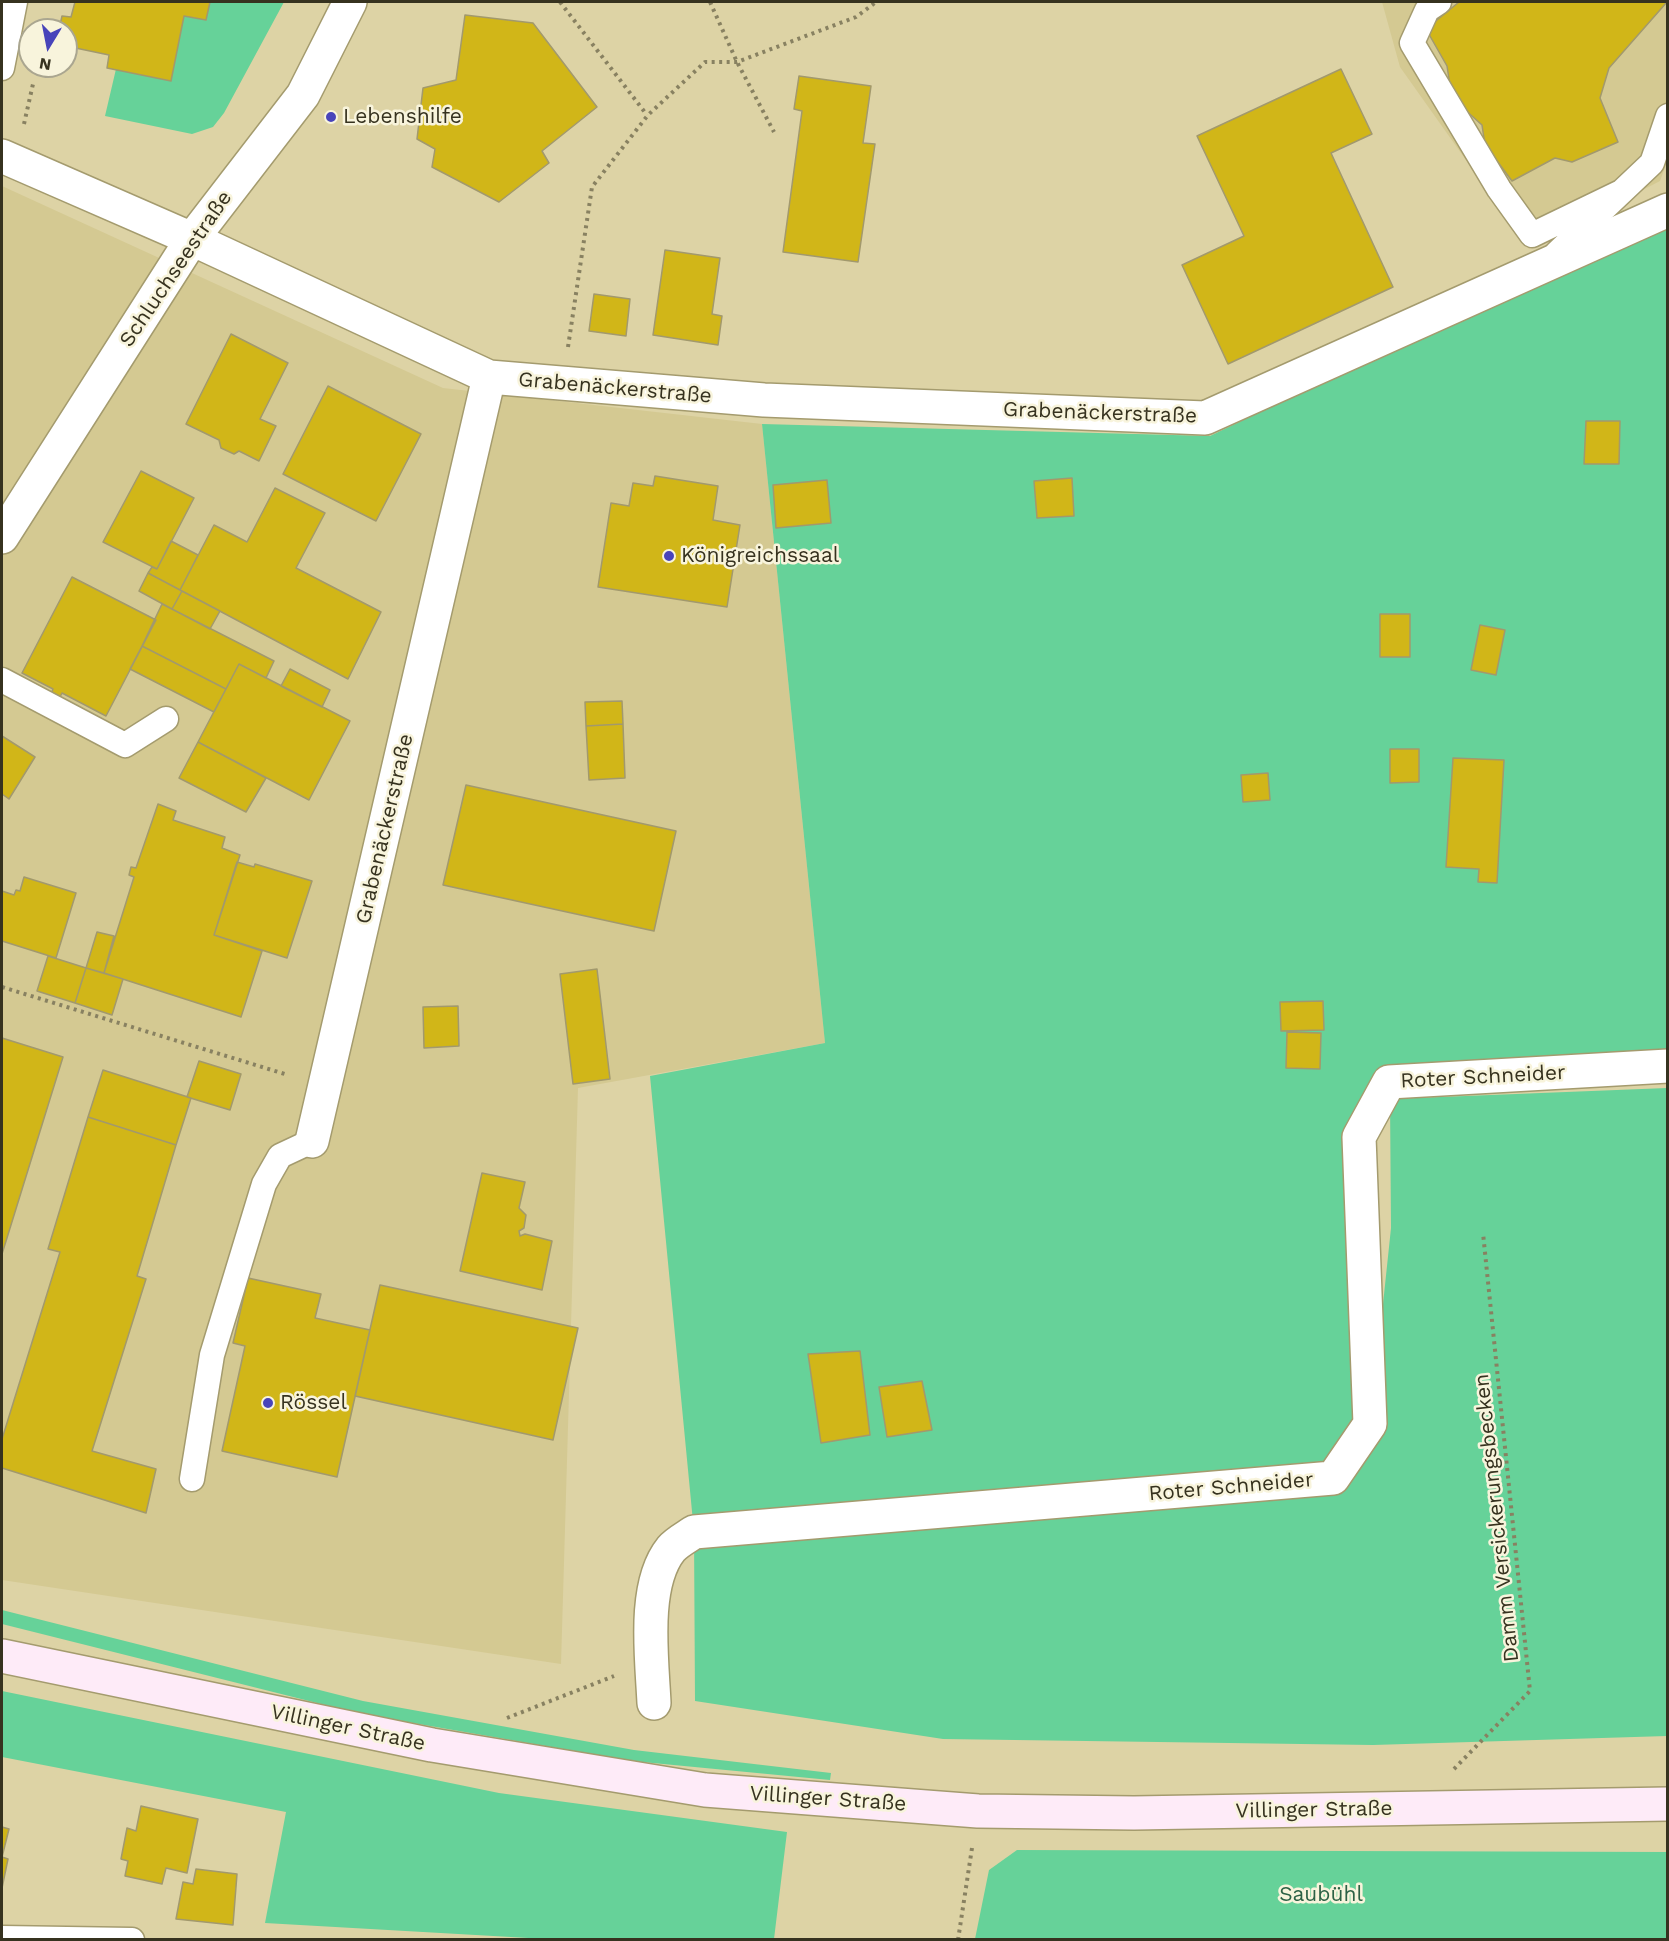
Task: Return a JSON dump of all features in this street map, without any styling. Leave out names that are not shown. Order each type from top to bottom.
[{"type":"main road","name":"Villinger Straße","points":[[2,1656],[432,1745],[705,1790],[978,1811],[1134,1813],[1668,1804]]},
{"type":"street","name":"Schluchseestraße","points":[[2,537],[192,239],[303,95],[350,2]]},
{"type":"street","name":"Grabenäckerstraße","points":[[9,158],[192,239],[489,377],[562,385],[764,400],[1205,418],[1550,261],[1668,210]]},
{"type":"street","name":"Grabenäckerstraße","points":[[312,1141],[489,377]]},
{"type":"street","name":"Roter Schneider","points":[[654,1691],[651,1610],[657,1579],[672,1549],[694,1532],[1333,1478],[1370,1424],[1359,1137],[1389,1082],[1668,1066]]},
{"type":"lane","points":[[2,68],[15,2]]},
{"type":"lane","points":[[1439,2],[1427,10],[1412,43],[1499,189],[1532,235],[1621,192]]},
{"type":"lane","points":[[1550,261],[1652,163],[1668,116]]},
{"type":"lane","points":[[2,680],[125,745],[166,719]]},
{"type":"lane","points":[[192,1479],[212,1355],[264,1184],[279,1156],[312,1141]]},
{"type":"lane","points":[[2,1938],[132,1940]]},
{"type":"path","points":[[560,2],[648,115]]},
{"type":"path","points":[[710,2],[737,62],[774,132]]},
{"type":"path","points":[[562,385],[592,187],[648,115],[705,62],[737,62],[856,17],[876,2]]},
{"type":"path","points":[[9,158],[34,78]]},
{"type":"path","points":[[2,987],[326,1087]]},
{"type":"path","name":"Damm Versickerungsbecken","points":[[1453,1770],[1530,1691],[1483,1233]]},
{"type":"path","points":[[507,1718],[610,1676],[654,1691]]},
{"type":"path","points":[[958,1940],[978,1811]]},
{"type":"shaded area","points":[[1382,2],[1667,2],[1668,159],[1660,181],[1529,249],[1400,67]]},
{"type":"shaded area","points":[[2,186],[443,388],[762,424],[825,1043],[578,1088],[561,1664],[2,1580]]},
{"type":"green space","points":[[210,2],[284,2],[224,113],[213,127],[192,134],[105,116],[116,69],[171,80],[184,16],[206,20]]},
{"type":"green space","points":[[1667,217],[1667,1066],[1389,1082],[1359,1137],[1371,1418],[1391,1228],[1390,1099],[1667,1088],[1667,1736],[1373,1745],[943,1739],[695,1701],[694,1532],[650,1076],[825,1043],[762,424],[1210,436]]},
{"type":"green space","points":[[2,1610],[363,1701],[634,1750],[831,1773],[830,1780],[632,1761],[361,1714],[2,1624]]},
{"type":"green space","points":[[2,1691],[499,1793],[787,1832],[774,1939],[546,1939],[265,1923],[286,1812],[2,1757]]},
{"type":"green space","name":"Saubühl","points":[[1017,1850],[1667,1852],[1667,1939],[975,1939],[989,1870]]},
{"type":"building","points":[[75,2],[210,2],[206,20],[184,16],[171,81],[107,68],[109,55],[78,49],[78,18],[62,18],[62,16],[71,17]]},
{"type":"building","points":[[1459,2],[1667,2],[1609,68],[1600,98],[1618,142],[1572,162],[1555,158],[1512,181],[1485,145],[1482,125],[1452,98],[1447,66],[1426,29]]},
{"type":"building","points":[[465,15],[533,23],[597,107],[542,151],[549,163],[499,202],[432,167],[435,149],[417,139],[423,88],[456,80]]},
{"type":"building","points":[[1341,69],[1372,134],[1331,153],[1393,287],[1228,364],[1182,265],[1244,236],[1197,136]]},
{"type":"building","points":[[799,76],[871,86],[863,143],[875,144],[858,262],[783,252],[802,111],[794,109]]},
{"type":"building","points":[[665,250],[720,258],[712,314],[722,316],[718,345],[653,335]]},
{"type":"building","points":[[594,294],[630,299],[626,336],[589,331]]},
{"type":"building","points":[[231,334],[288,363],[260,419],[276,426],[259,461],[239,451],[234,454],[221,448],[219,440],[186,424]]},
{"type":"building","points":[[328,386],[421,434],[376,521],[283,474]]},
{"type":"building","points":[[1586,421],[1620,421],[1619,464],[1584,464]]},
{"type":"building","points":[[141,471],[194,498],[157,569],[103,542]]},
{"type":"building","name":"Königreichssaal","points":[[655,476],[718,486],[713,520],[740,525],[727,607],[598,587],[611,503],[629,506],[633,483],[653,486]]},
{"type":"building","points":[[1072,478],[1074,516],[1037,518],[1034,481]]},
{"type":"building","points":[[827,480],[831,523],[776,528],[773,485]]},
{"type":"building","points":[[275,488],[325,513],[296,568],[381,612],[348,679],[180,590],[214,525],[247,542]]},
{"type":"building","points":[[171,541],[198,555],[180,590],[148,573],[152,567],[157,569]]},
{"type":"building","points":[[148,573],[182,591],[172,609],[139,591]]},
{"type":"building","points":[[72,577],[156,620],[106,716],[62,693],[58,701],[50,697],[53,689],[22,673]]},
{"type":"building","points":[[182,591],[220,611],[210,629],[172,609]]},
{"type":"building","points":[[162,604],[274,661],[266,678],[239,664],[226,689],[142,646]]},
{"type":"building","points":[[1380,614],[1410,614],[1410,657],[1380,657]]},
{"type":"building","points":[[1480,625],[1505,630],[1496,675],[1471,670]]},
{"type":"building","points":[[142,646],[226,689],[214,712],[130,669]]},
{"type":"building","points":[[239,664],[350,721],[309,800],[198,742]]},
{"type":"building","points":[[290,669],[330,690],[322,707],[281,686]]},
{"type":"building","points":[[622,701],[623,724],[586,726],[585,702]]},
{"type":"building","points":[[623,724],[625,778],[589,780],[586,726]]},
{"type":"building","points":[[2,736],[35,757],[9,799],[2,794]]},
{"type":"building","points":[[198,742],[266,778],[246,812],[179,778]]},
{"type":"building","points":[[1390,749],[1419,749],[1419,782],[1390,783]]},
{"type":"building","points":[[1453,758],[1504,760],[1497,883],[1478,882],[1479,869],[1446,867]]},
{"type":"building","points":[[1268,773],[1270,800],[1243,802],[1241,775]]},
{"type":"building","points":[[466,785],[676,831],[654,931],[443,885]]},
{"type":"building","points":[[158,804],[176,811],[173,820],[225,837],[222,848],[240,855],[214,935],[262,951],[241,1017],[104,973],[134,877],[129,875],[131,867],[136,868]]},
{"type":"building","points":[[237,862],[254,867],[255,864],[312,881],[287,958],[214,935]]},
{"type":"building","points":[[24,877],[76,893],[56,958],[2,941],[2,891],[14,895],[16,890],[20,891]]},
{"type":"building","points":[[97,932],[114,936],[104,973],[86,968]]},
{"type":"building","points":[[48,956],[86,968],[75,1003],[37,991]]},
{"type":"building","points":[[86,968],[123,979],[112,1015],[75,1003]]},
{"type":"building","points":[[597,969],[610,1079],[573,1084],[560,974]]},
{"type":"building","points":[[1323,1001],[1324,1030],[1281,1031],[1280,1002]]},
{"type":"building","points":[[458,1006],[459,1046],[424,1048],[423,1007]]},
{"type":"building","points":[[1287,1032],[1321,1033],[1320,1069],[1286,1068]]},
{"type":"building","points":[[2,1038],[63,1057],[2,1254]]},
{"type":"building","points":[[199,1061],[241,1074],[230,1110],[187,1097]]},
{"type":"building","points":[[103,1070],[191,1098],[176,1145],[88,1117]]},
{"type":"building","points":[[88,1117],[176,1145],[137,1276],[146,1279],[92,1451],[156,1469],[146,1513],[2,1468],[2,1439],[60,1252],[48,1249]]},
{"type":"building","points":[[482,1173],[525,1182],[519,1208],[526,1215],[524,1228],[519,1231],[520,1236],[525,1234],[552,1241],[542,1290],[460,1271]]},
{"type":"building","points":[[248,1278],[321,1294],[315,1318],[370,1330],[337,1477],[222,1451],[245,1346],[233,1343]]},
{"type":"building","points":[[380,1285],[578,1328],[553,1440],[355,1396]]},
{"type":"building","points":[[860,1351],[870,1435],[821,1443],[808,1354]]},
{"type":"building","points":[[922,1381],[932,1430],[887,1437],[879,1387]]},
{"type":"building","points":[[141,1806],[198,1819],[187,1873],[166,1868],[162,1884],[125,1876],[128,1861],[121,1859],[127,1828],[136,1831]]},
{"type":"building","points":[[2,1827],[9,1829],[2,1857]]},
{"type":"building","points":[[2,1857],[8,1859],[2,1888]]},
{"type":"building","points":[[196,1869],[237,1874],[233,1925],[176,1919],[183,1882],[193,1884]]},
{"type":"place","name":"Lebenshilfe","points":[[331,117]]},
{"type":"place","name":"Königreichssaal","points":[[669,556]]},
{"type":"place","name":"Rössel","points":[[268,1403]]}]
